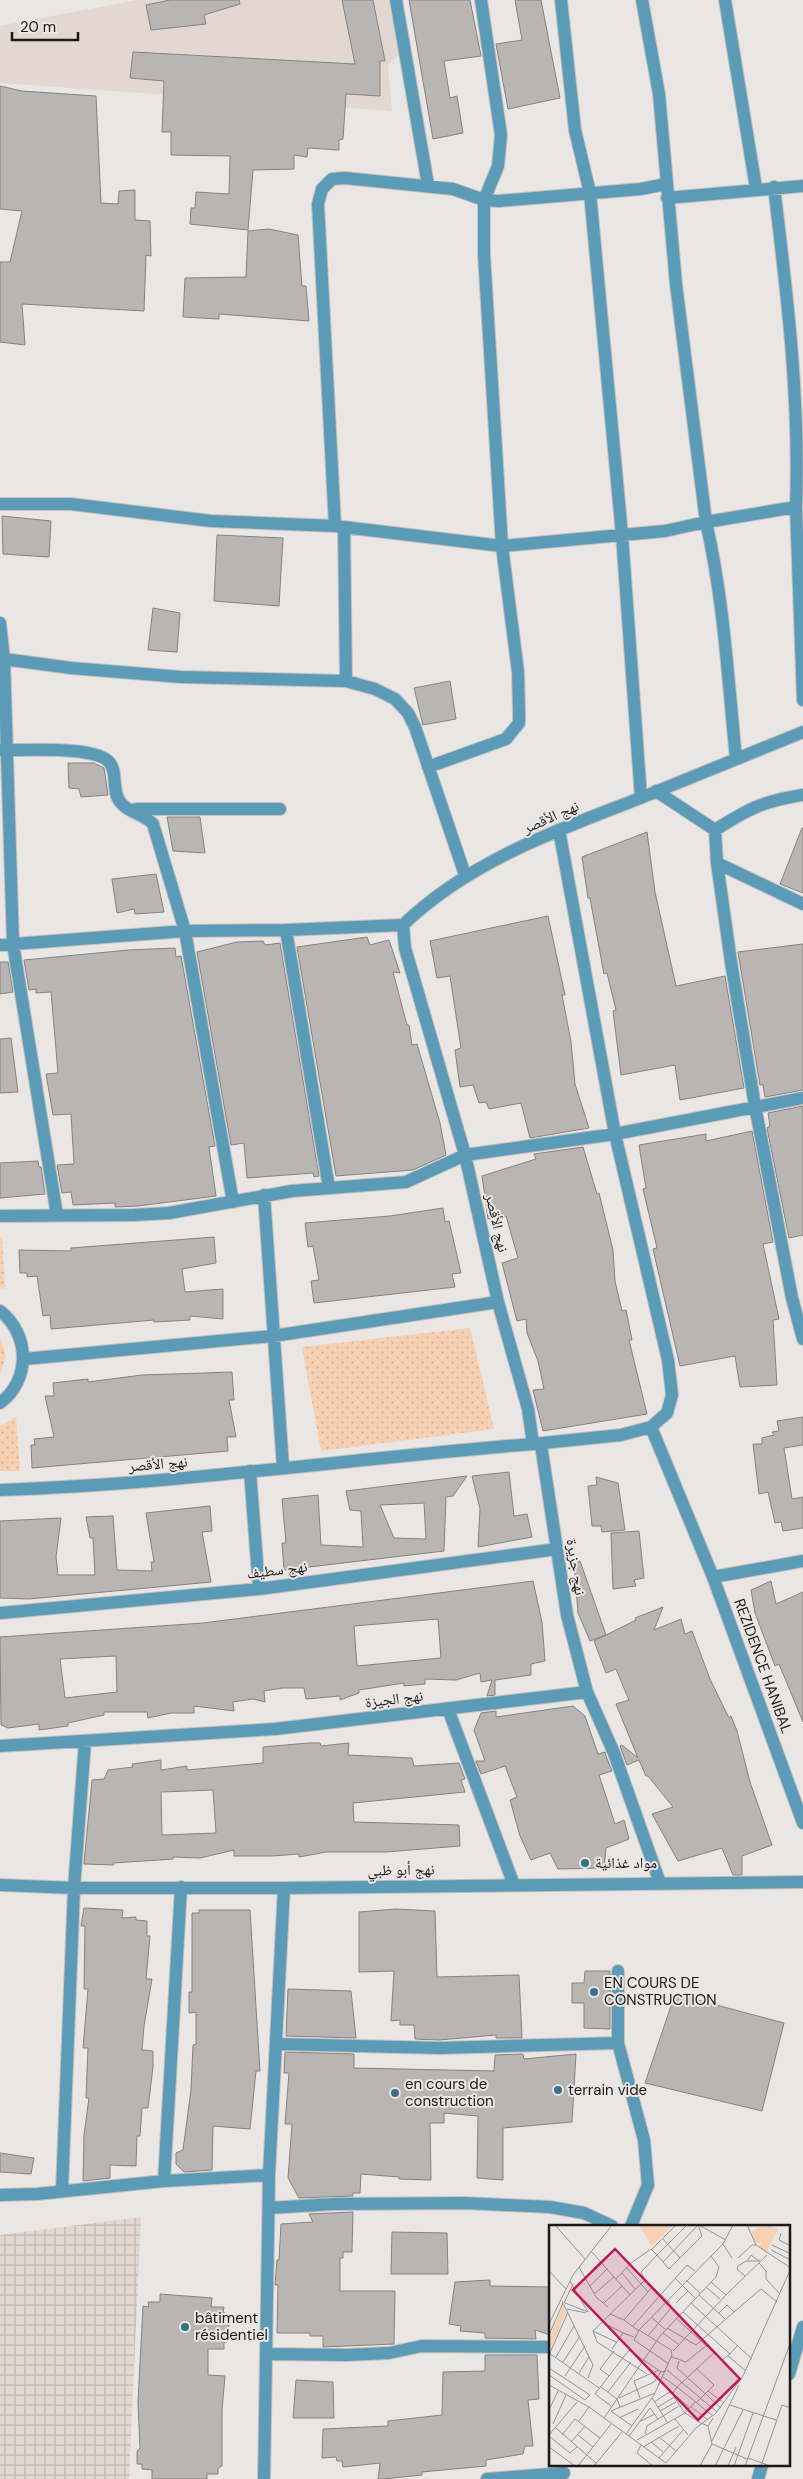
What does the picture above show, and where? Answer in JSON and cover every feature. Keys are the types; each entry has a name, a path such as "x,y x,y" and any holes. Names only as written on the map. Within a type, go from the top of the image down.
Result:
{"street":[{"path":"396,0 428,185"},
{"path":"428,767 506,739 518,723 518,672 502,546 486,314 484,200 498,166 501,135 481,0"},
{"path":"561,0 575,130 590,193 622,535 641,798"},
{"path":"642,0 659,94 666,184 689,398 721,616 736,759"},
{"path":"725,0 756,188"},
{"path":"346,681 339,527 320,266 318,204 322,189 332,180 345,178 453,188 484,200 526,200 641,189 666,184"},
{"path":"668,198 756,188 803,186"},
{"path":"774,187 785,275 800,451 796,508 800,536 803,700"},
{"path":"0,504 94,506 211,521 339,527 502,546 528,546 665,531 706,522 796,508"},
{"path":"0,623 4,660 3,750 13,944 57,1215"},
{"path":"4,660 71,668 181,677 346,681 375,689 395,699 408,713 415,727 465,875"},
{"name":"نهج الأقصر","path":"0,1490 166,1481 283,1467 537,1445 498,1302 466,1155 405,948 403,925 442,890 465,875 559,830 803,732"},
{"path":"3,750 79,752 106,758 114,772 117,796 121,804 146,816 157,832 185,931 233,1202"},
{"path":"656,791 714,830"},
{"path":"714,830 750,808 777,799 803,795"},
{"path":"129,809 236,810 280,808"},
{"path":"537,1445 622,1435 651,1427 668,1413 672,1395 668,1360 615,1134 559,830"},
{"path":"714,830 717,863 755,1106 792,1298 803,1339"},
{"path":"717,863 803,904"},
{"path":"0,945 185,931 286,930 403,925"},
{"path":"286,930 329,1188"},
{"path":"0,1216 142,1215 233,1202 264,1194 406,1182 466,1155 615,1134 803,1098"},
{"path":"264,1194 283,1467"},
{"path":"24,1359 274,1336 498,1302"},
{"path":"0,1310 16,1329 22,1343 24,1359 21,1374 15,1388 0,1403"},
{"name":"REZIDENCE HANIBAL","path":"651,1427 713,1577 803,1823"},
{"name":"نهج جزيرة","path":"537,1445 569,1623 587,1692"},
{"path":"250,1471 259,1589"},
{"name":"نهج سطيف","path":"0,1613 259,1589 557,1549"},
{"path":"713,1577 803,1561"},
{"path":"587,1692 614,1753 660,1883"},
{"name":"نهج الجيزة","path":"0,1746 275,1729 587,1692"},
{"path":"448,1708 514,1885"},
{"path":"62,2190 74,1888 85,1742"},
{"name":"نهج أبو ظبي","path":"0,1885 74,1888 284,1888 803,1882"},
{"path":"164,2181 180,1887"},
{"path":"264,2479 269,2175 284,1888"},
{"path":"618,1971 618,2043 644,2140 648,2185 632,2225"},
{"path":"276,2044 440,2048 618,2043"},
{"path":"0,2195 164,2181 269,2175"},
{"path":"268,2208 334,2204 464,2202 550,2207 584,2214 610,2225"},
{"path":"790,2371 803,2328"},
{"path":"266,2354 347,2356 389,2353 422,2346 549,2347"},
{"path":"758,2479 762,2466"},
{"path":"486,2479 564,2472"}],"shaded area":[{"path":"137,0 389,0 401,52 388,65 392,111 0,83 0,26"},
{"path":"0,1237 2,1237 5,1289 0,1288"},
{"path":"470,1328 494,1429 321,1451 302,1347"},
{"path":"0,1337 6,1356 0,1375"},
{"path":"16,1417 20,1471 0,1471 0,1426"},
{"path":"141,2217 129,2479 0,2479 0,2235"}],"building":[{"path":"170,0 239,0 240,4 204,15 206,24 151,30 146,5"},
{"path":"342,0 373,0 385,61 380,61 380,96 346,94 343,139 339,140 339,150 308,148 307,157 294,155 294,169 253,170 248,230 190,224 191,208 195,208 196,192 229,194 230,156 171,155 171,132 162,132 164,81 130,78 133,52 355,64"},
{"path":"409,0 470,0 481,56 444,61 450,98 457,96 463,133 433,139"},
{"path":"515,0 541,0 560,98 508,109 496,44 522,40"},
{"path":"0,86 22,91 96,96 101,203 118,204 119,191 135,190 135,220 150,221 151,256 146,255 144,311 22,304 25,345 0,342 0,262 10,262 22,211 0,209"},
{"path":"269,229 298,235 302,286 306,286 309,321 219,314 219,319 183,317 185,278 246,277 248,231"},
{"path":"2,516 51,521 49,557 3,554"},
{"path":"217,535 283,538 279,606 214,601"},
{"path":"153,608 180,613 177,652 148,650"},
{"path":"450,681 456,719 423,725 414,688"},
{"path":"68,763 94,763 104,768 108,795 81,797 79,789 69,788"},
{"path":"167,817 200,817 205,853 173,851"},
{"path":"803,828 803,893 780,884"},
{"path":"647,832 655,892 676,986 725,976 744,1088 680,1100 675,1065 621,1075 613,1011 616,1010 607,973 604,974 590,898 588,898 582,857"},
{"path":"156,874 164,912 135,914 134,909 117,913 112,879"},
{"path":"548,916 565,995 562,995 571,1042 575,1084 589,1128 530,1138 521,1103 489,1109 486,1102 479,1103 473,1085 460,1087 455,1050 461,1048 450,976 437,978 430,941"},
{"path":"367,937 370,945 389,940 400,973 393,972 407,1025 409,1025 412,1045 417,1044 440,1123 446,1155 413,1170 336,1176 297,947"},
{"path":"263,941 265,945 280,943 319,1176 314,1177 313,1173 247,1178 244,1143 231,1145 197,952 237,942"},
{"path":"803,944 803,1090 765,1097 763,1085 760,1085 738,952"},
{"path":"175,948 176,957 181,956 215,1146 209,1147 216,1196 138,1206 115,1207 115,1203 73,1205 71,1192 62,1193 57,1165 74,1164 71,1114 53,1115 46,1074 58,1073 51,992 36,993 36,989 29,990 24,960 129,950"},
{"path":"0,962 8,962 13,992 0,994"},
{"path":"11,1038 18,1092 0,1093 0,1039"},
{"path":"803,1106 803,1235 789,1238 767,1128 770,1126 768,1113"},
{"path":"752,1131 773,1242 763,1244 779,1319 773,1320 777,1385 740,1387 735,1356 680,1366 653,1249 657,1248 643,1189 646,1188 639,1145 706,1134 706,1141"},
{"path":"583,1147 597,1194 599,1193 613,1250 615,1281 622,1311 626,1310 632,1340 629,1340 647,1414 543,1431 533,1390 544,1389 538,1361 527,1333 526,1319 517,1321 502,1263 518,1258 506,1216 488,1219 482,1176 536,1159 534,1154"},
{"path":"38,1161 39,1167 41,1167 45,1194 0,1198 0,1163"},
{"path":"443,1208 445,1222 449,1221 461,1273 452,1274 455,1287 314,1303 311,1281 319,1280 313,1246 308,1247 305,1223 390,1216"},
{"path":"214,1237 216,1263 182,1269 185,1292 223,1289 223,1319 190,1316 190,1320 154,1322 154,1320 51,1329 50,1315 43,1316 37,1276 27,1277 27,1273 20,1273 19,1250 71,1251 71,1248"},
{"path":"232,1372 234,1400 229,1400 236,1437 227,1437 228,1451 32,1468 31,1445 35,1445 34,1439 54,1437 45,1396 54,1396 53,1383 88,1379 88,1382 142,1375"},
{"path":"803,1417 803,1445 784,1448 792,1499 803,1497 803,1528 783,1531 781,1522 775,1523 768,1492 759,1494 753,1444 762,1444 762,1438 774,1435 772,1432 779,1431 777,1421"},
{"path":"509,1472 514,1516 527,1514 532,1537 478,1547 480,1509 472,1476"},
{"path":"467,1476 453,1496 446,1497 444,1551 284,1570 282,1543 286,1543 282,1499 318,1495 321,1545 363,1547 361,1511 350,1510 346,1491","holes":["424,1503 426,1539 394,1538 380,1505"]},
{"path":"596,1477 618,1483 625,1530 602,1532 601,1526 592,1526 588,1486 597,1485"},
{"path":"210,1506 212,1531 202,1532 211,1582 29,1599 0,1598 0,1521 61,1518 56,1557 58,1575 95,1575 93,1538 90,1538 86,1517 113,1516 117,1570 152,1571 151,1562 154,1562 146,1513"},
{"path":"639,1531 644,1578 634,1580 636,1586 613,1589 611,1533"},
{"path":"580,1561 606,1635 590,1641 578,1613 574,1562"},
{"path":"533,1581 542,1622 545,1661 531,1664 531,1675 495,1680 495,1695 487,1696 492,1680 481,1682 480,1673 456,1680 425,1679 425,1684 404,1686 404,1683 359,1690 359,1693 340,1700 340,1696 306,1699 304,1688 282,1688 264,1691 265,1702 253,1699 233,1702 234,1711 194,1706 194,1713 171,1713 148,1718 147,1712 104,1712 104,1715 68,1723 68,1726 39,1730 39,1724 8,1728 1,1725 0,1637 203,1623","holes":["438,1619 441,1658 357,1666 354,1626","116,1656 117,1692 65,1698 60,1659"]},
{"path":"771,1581 776,1604 803,1592 803,1722 779,1664 775,1666 755,1613 751,1590"},
{"path":"663,1607 654,1630 681,1619 685,1634 692,1631 710,1679 729,1718 731,1716 737,1731 750,1782 772,1845 742,1856 742,1875 733,1875 722,1848 678,1861 652,1814 673,1807 648,1776 646,1776 639,1760 627,1765 620,1746 622,1745 638,1758 616,1704 629,1700 616,1669 606,1673 594,1641 636,1620 635,1618"},
{"path":"573,1706 585,1716 598,1754 605,1752 612,1771 599,1775 615,1824 624,1820 629,1839 606,1848 604,1868 558,1869 550,1853 531,1860 520,1836 510,1800 517,1797 505,1766 481,1774 476,1761 485,1761 474,1730 481,1713 496,1711 496,1717"},
{"path":"308,1743 320,1743 321,1746 349,1743 348,1755 412,1758 414,1766 459,1763 465,1779 461,1780 465,1792 353,1803 354,1822 459,1825 460,1846 386,1852 326,1852 299,1857 299,1854 234,1856 234,1850 200,1858 173,1857 173,1859 113,1863 114,1865 84,1864 92,1780 104,1779 108,1770 133,1767 132,1764 161,1760 161,1770 187,1766 187,1770 263,1763 263,1747","holes":["213,1790 216,1833 162,1835 161,1792"]},
{"path":"84,1908 123,1910 122,1918 136,1917 136,1920 147,1921 147,1936 150,1936 146,1979 152,1979 142,2050 153,2051 153,2067 148,2108 142,2108 140,2136 137,2136 136,2166 110,2165 110,2178 83,2181 84,2135 89,2098 86,2098 88,2048 83,2048 88,1989 84,1989 85,1926 81,1926"},
{"path":"396,1909 435,1911 437,1977 519,1975 522,2038 496,2038 496,2035 439,2040 415,2039 414,2025 400,2025 400,2020 391,2021 394,1971 359,1972 359,1912"},
{"path":"199,1910 250,1910 260,2071 256,2071 250,2129 213,2126 212,2170 184,2172 176,2164 176,2153 183,2150 191,2090 193,2045 196,2044 196,2012 189,2013 189,1992 192,1992 192,1913 199,1913"},
{"name":"EN COURS DE CONSTRUCTION","path":"585,1971 610,1971 610,2029 584,2028 584,2003 572,2003 572,1983 584,1983"},
{"path":"288,1989 351,1991 356,2038 286,2036"},
{"path":"675,1994 784,2023 762,2111 645,2083"},
{"path":"285,2052 354,2054 354,2068 494,2071 495,2055 523,2054 524,2059 576,2054 572,2122 503,2128 503,2180 477,2178 478,2116 444,2113 444,2123 430,2123 431,2180 399,2179 399,2177 361,2174 360,2193 353,2193 353,2196 299,2198 288,2178 292,2124 285,2124 289,2073 284,2073"},
{"path":"0,2153 34,2158 31,2174 0,2172"},
{"path":"353,2212 352,2252 343,2252 343,2258 340,2258 340,2291 395,2291 394,2344 323,2347 323,2336 310,2336 310,2333 277,2333 278,2285 275,2285 277,2260 279,2260 281,2224 313,2222 309,2214"},
{"path":"392,2232 447,2233 448,2274 391,2274"},
{"path":"490,2280 490,2286 549,2287 549,2335 535,2330 536,2339 485,2338 485,2333 460,2331 461,2326 449,2324 455,2282"},
{"path":"160,2294 212,2298 211,2307 224,2307 223,2312 230,2316 227,2342 224,2342 224,2349 208,2349 208,2375 225,2376 222,2410 222,2466 218,2468 218,2474 207,2474 207,2479 152,2479 152,2470 142,2469 142,2464 137,2464 137,2451 140,2448 138,2402 143,2306 149,2307 148,2302 160,2302"},
{"path":"485,2355 537,2355 539,2399 528,2400 533,2446 525,2446 523,2454 486,2460 486,2466 422,2472 422,2475 383,2479 378,2479 380,2463 343,2467 342,2461 337,2461 336,2457 322,2458 323,2429 388,2426 388,2421 442,2415 443,2372 485,2371"},
{"path":"296,2380 333,2382 334,2418 293,2418"}],"place":[{"name":"مواد غذائية","path":"585,1863"},
{"name":"EN COURS DE CONSTRUCTION","path":"594,1992"},
{"name":"terrain vide","path":"558,2090"},
{"name":"en cours de construction","path":"395,2093"},
{"name":"bâtiment résidentiel","path":"185,2327"}]}
